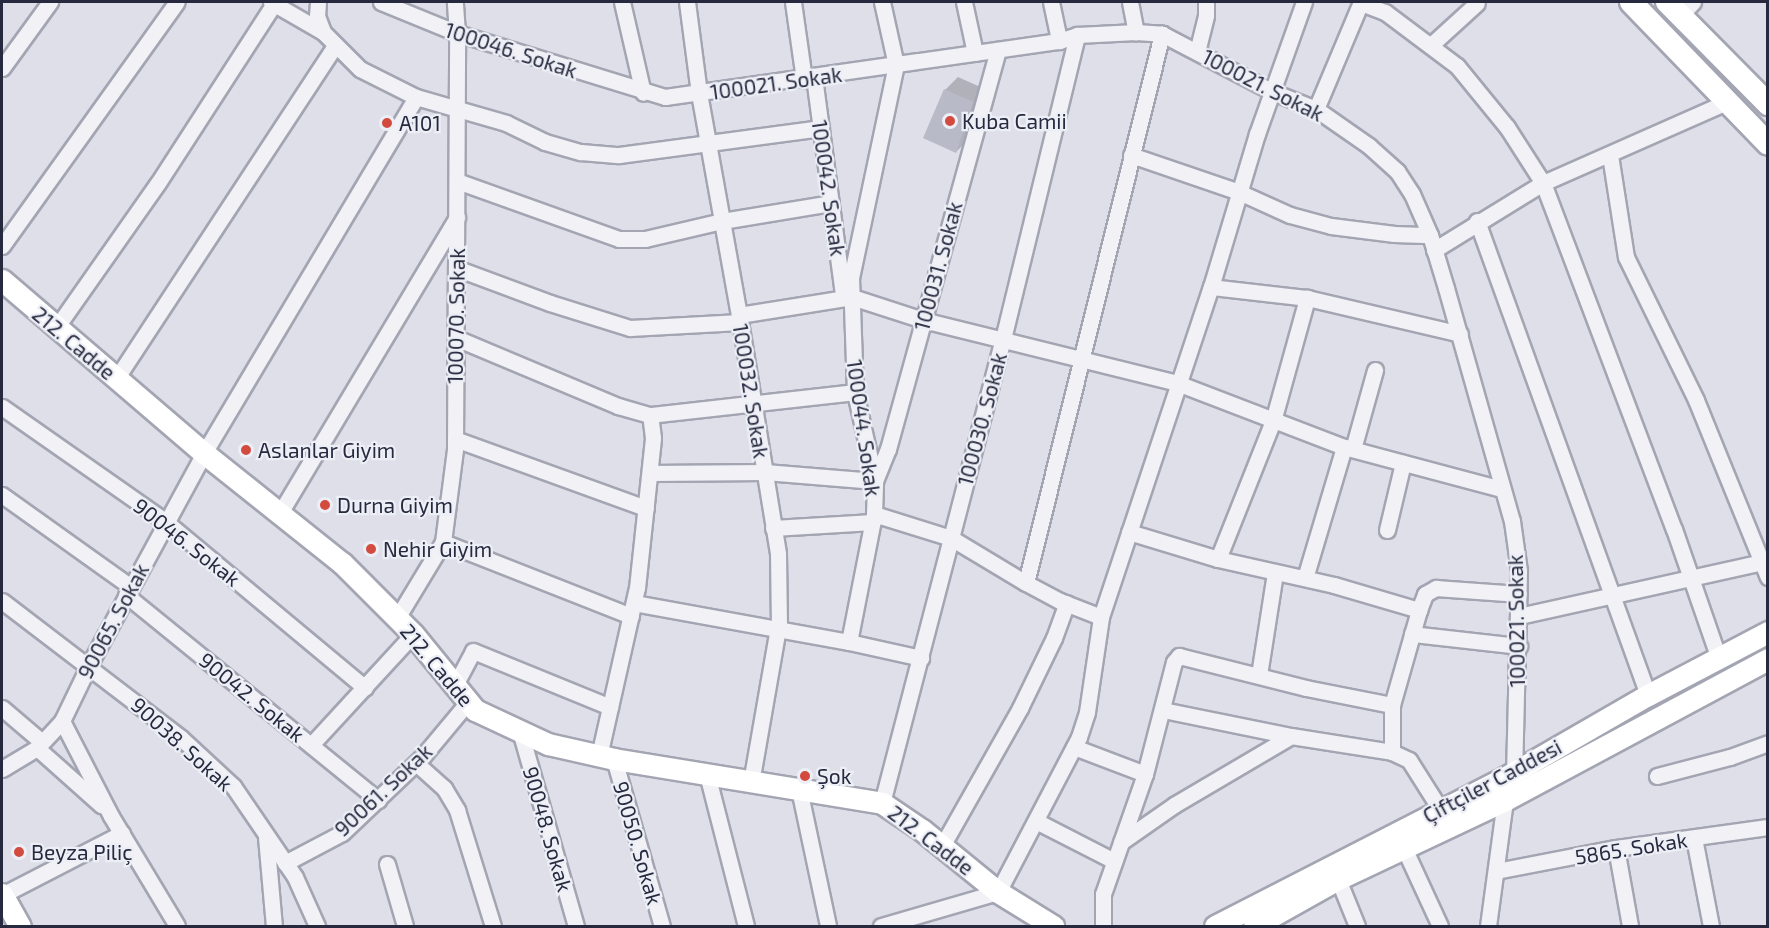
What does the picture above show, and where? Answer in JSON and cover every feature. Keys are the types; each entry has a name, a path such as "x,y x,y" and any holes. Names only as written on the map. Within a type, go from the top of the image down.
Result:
{"main road":[{"path":"1630,2 1767,144"},
{"path":"1680,6 1767,104"}],"street":[{"path":"2,68 50,2"},
{"path":"2,246 177,2"},
{"path":"318,2 317,16 323,32"},
{"name":"100046. Sokak","path":"381,2 457,33 643,93"},
{"name":"100070. Sokak","path":"397,618 442,542 455,439 457,33 455,2"},
{"path":"622,2 643,93"},
{"name":"100032. Sokak","path":"687,2 699,93 740,319 777,554 778,629 752,782"},
{"name":"100042. Sokak","path":"793,2 821,128 831,203 848,298"},
{"name":"100044. Sokak","path":"849,642 874,518 875,481 855,392 848,298 896,65 882,2"},
{"path":"964,2 975,53"},
{"path":"1051,2 1059,41"},
{"path":"1130,2 1136,32"},
{"path":"1197,52 1206,15 1206,2"},
{"path":"881,927 913,922 998,892 1074,747 1087,712 1101,617 1211,287 1239,192 1304,2"},
{"path":"1316,109 1361,2 1385,12 1456,66 1507,127 1543,183 1692,579 1719,659"},
{"path":"56,328 159,183 273,3 323,32 360,69 416,97 506,123 545,142 582,152 619,155 821,128"},
{"path":"1431,45 1477,3"},
{"name":"100021. Sokak","path":"643,93 665,97 699,93 1059,41 1077,35 1136,32 1162,34 1273,92 1316,109 1369,146 1397,171 1412,194 1432,242 1512,521 1519,594 1514,772"},
{"path":"1026,583 1084,359 1131,155 1162,34"},
{"name":"100030. Sokak","path":"882,802 1003,339 1077,35"},
{"path":"116,379 335,45"},
{"name":"100031. Sokak","path":"875,481 888,449 998,50"},
{"name":"90065. Sokak","path":"2,769 39,745 62,721 88,665 204,453 416,97"},
{"path":"1131,155 1239,192 1290,215 1331,226 1394,234 1432,242 1477,221 1543,183 1727,102"},
{"path":"1610,155 1626,257 1696,400 1764,561 1767,577"},
{"path":"457,180 619,239 645,239 722,221 831,203"},
{"path":"280,513 457,217"},
{"path":"1477,221 1648,695"},
{"path":"456,268 550,303 630,328 740,319 848,298 923,320 1178,383 1273,422 1349,448 1503,489"},
{"name":"212. Cadde","path":"2,280 204,453 342,563 413,634 476,711 548,744 606,758 882,802 942,846 998,892 1053,927"},
{"path":"1211,287 1307,298 1460,334"},
{"path":"1218,559 1244,500 1273,422 1307,298"},
{"path":"456,338 618,406 650,415 855,392"},
{"path":"1305,578 1375,370"},
{"name":"90046. Sokak","path":"2,407 166,522 365,688"},
{"path":"606,758 610,707 633,610 650,473 653,438 650,415"},
{"path":"455,439 646,508"},
{"path":"1387,530 1403,463"},
{"path":"650,473 765,472 875,481"},
{"name":"90042. Sokak","path":"2,495 129,591 378,800"},
{"path":"773,528 874,518 951,538 1026,583 1101,617"},
{"path":"1129,532 1218,559 1305,578 1419,610"},
{"path":"442,542 633,610 778,629 921,658"},
{"path":"1519,616 1612,597 1764,561"},
{"path":"1259,675 1275,573"},
{"path":"1392,752 1392,705 1425,594 1436,588 1519,594"},
{"name":"90038. Sokak","path":"2,601 181,738 232,786 295,877 317,927"},
{"path":"942,846 1020,708 1054,638 1067,603"},
{"name":"Çiftçiler Caddesi","path":"1215,927 1514,772 1648,695 1767,632"},
{"path":"311,745 413,634"},
{"path":"1412,634 1519,646"},
{"path":"455,685 473,651 610,707"},
{"path":"1103,927 1103,894 1145,774 1174,662 1179,656 1306,688 1392,705"},
{"name":"Çiftçiler Caddesi","path":"1254,927 1276,921 1338,879 1505,800 1767,659"},
{"name":"90061. Sokak","path":"285,863 342,833 416,763 468,702"},
{"path":"2,708 111,816"},
{"path":"1163,710 1291,736 1392,752 1409,760 1440,809"},
{"path":"62,721 111,816 177,927"},
{"name":"90048. Sokak","path":"520,731 576,927"},
{"path":"1121,842 1173,805 1291,736"},
{"path":"1657,776 1730,757 1767,743"},
{"path":"1074,747 1145,774"},
{"name":"90050. Sokak","path":"606,758 662,927"},
{"path":"416,763 444,788 457,810 493,927"},
{"path":"707,774 746,927"},
{"path":"799,789 828,927"},
{"path":"1488,927 1505,800"},
{"path":"1035,821 1114,861"},
{"name":"5865. Sokak","path":"1496,871 1616,848 1767,827"},
{"path":"20,927 2,895 122,833"},
{"path":"266,837 274,927"},
{"path":"1694,838 1712,927"},
{"path":"1404,848 1440,927"},
{"path":"1616,848 1630,927"},
{"path":"387,864 405,927"},
{"path":"1338,879 1357,927"}],"building":[{"name":"Kuba Camii","path":"944,89 973,102 956,153 923,138"}],"place":[{"name":"Kuba Camii","path":"950,121"},
{"name":"A101","path":"387,123"},
{"name":"Aslanlar Giyim","path":"246,450"},
{"name":"Durna Giyim","path":"325,505"},
{"name":"Nehir Giyim","path":"371,549"},
{"name":"Şok","path":"805,776"},
{"name":"Beyza Piliç","path":"19,852"}]}
